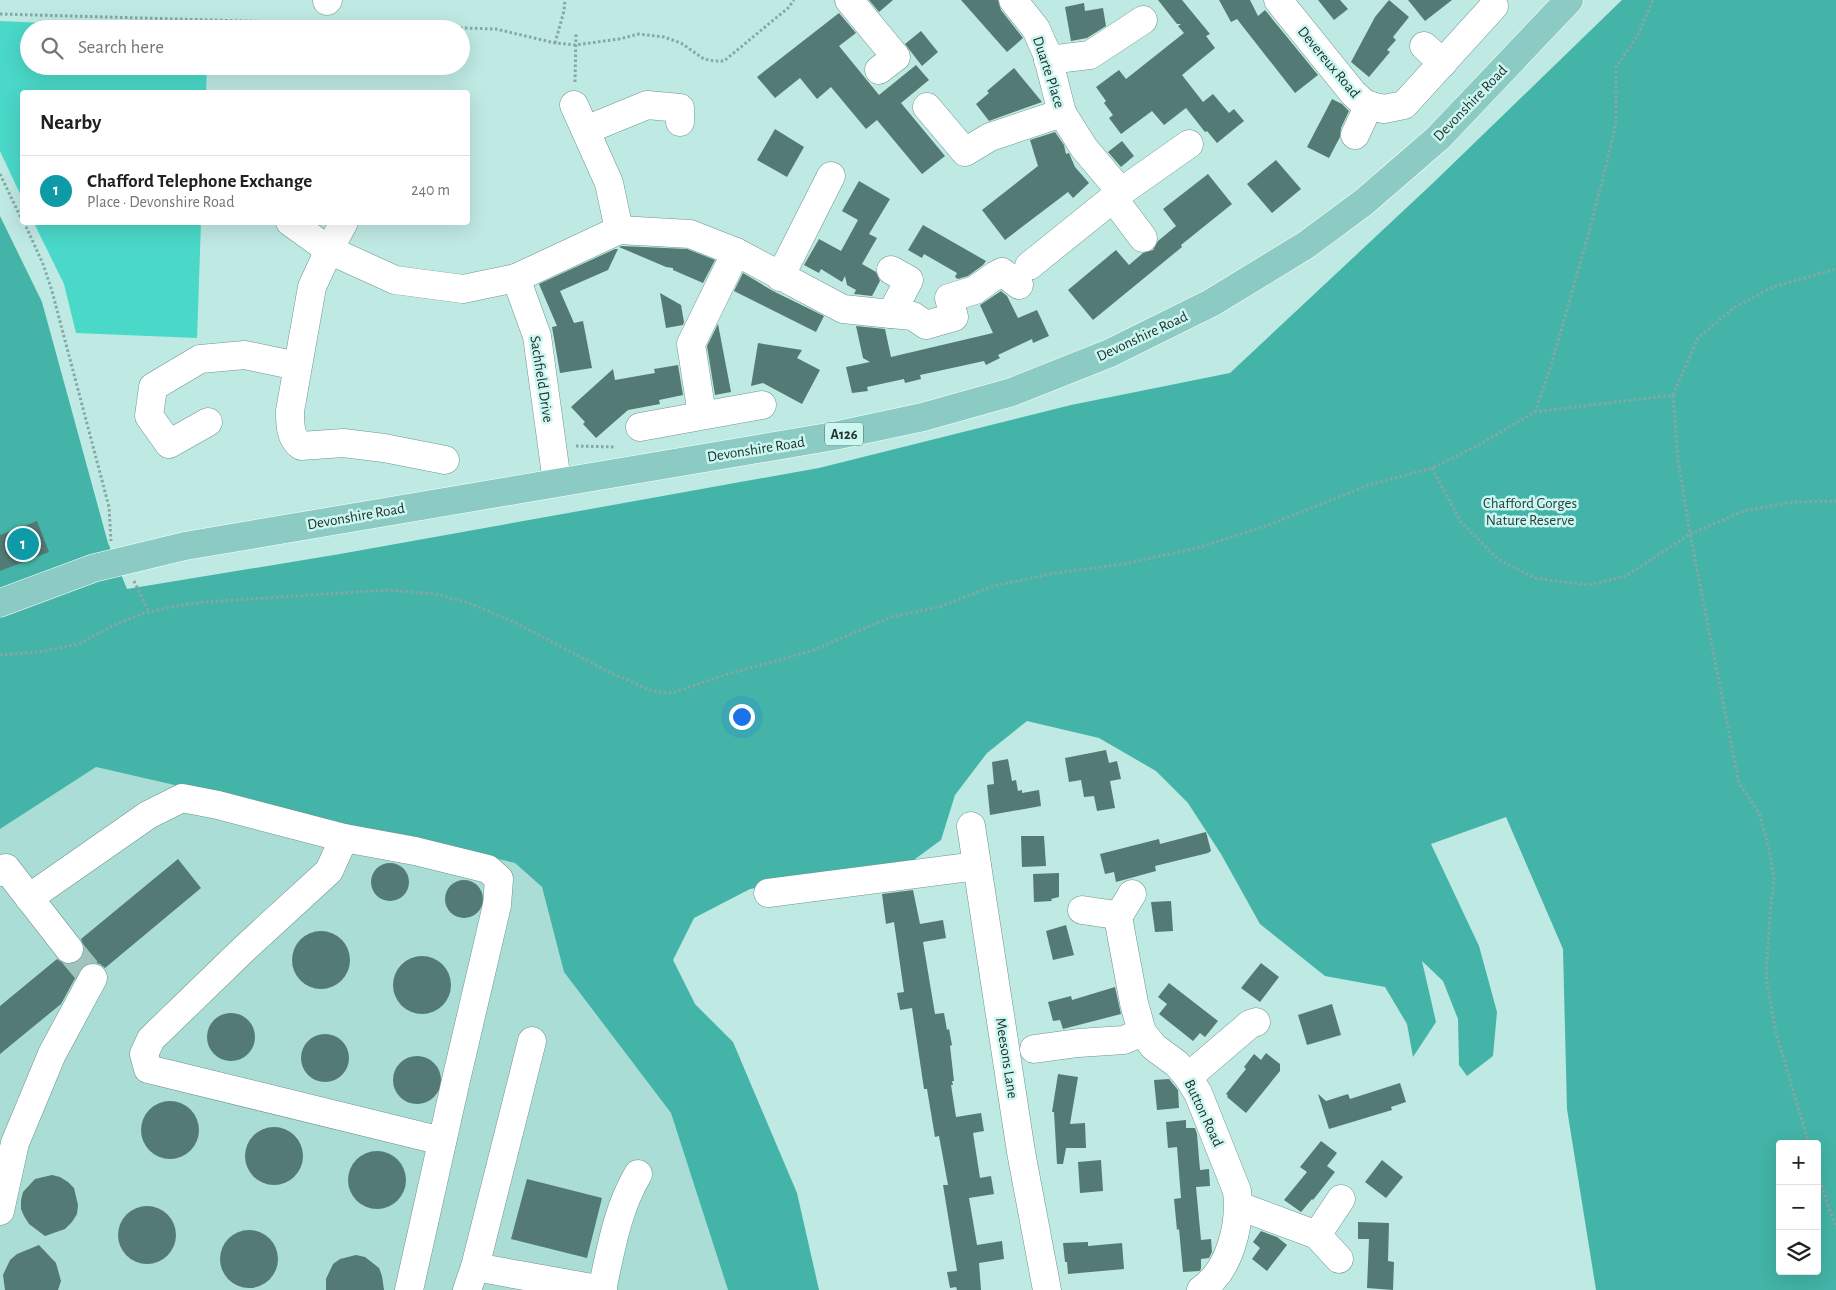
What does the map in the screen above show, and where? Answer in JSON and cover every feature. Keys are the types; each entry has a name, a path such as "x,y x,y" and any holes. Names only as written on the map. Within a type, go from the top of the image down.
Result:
{"main road":[{"name":"Devonshire Road","path":"0,602 94,568 185,546 834,436 923,417 1012,392 1110,352 1211,303 1306,245 1364,202 1438,138 1569,0"}],"street":[{"name":"Duarte Place","path":"1013,0 1036,29 1048,60 1062,112 1144,238"},
{"name":"Devereux Road","path":"1278,0 1353,93 1366,105 1384,109 1404,105 1434,55 1494,6"},
{"path":"856,8 896,57 879,70"},
{"path":"1048,60 1090,55 1143,20"},
{"path":"574,105 597,126 619,230"},
{"path":"597,126 646,105 680,108 680,122"},
{"path":"1355,135 1369,105"},
{"path":"928,107 965,152 990,137 1062,112"},
{"path":"294,225 329,250 395,280 463,289 516,278 619,230 690,234 736,252 843,309 913,316 926,325 954,317 949,298 975,290 996,274 1002,272 1024,276 1117,195 1189,144"},
{"path":"780,277 831,176"},
{"path":"342,225 312,287 290,411 291,429 295,442 301,446 343,443 384,448 444,460"},
{"path":"702,415 691,344 736,252"},
{"path":"891,270 909,280 891,314"},
{"name":"Sachfield Drive","path":"516,278 537,336 557,482"},
{"path":"208,422 169,444 149,416 153,387 200,359 245,355 297,366"},
{"path":"640,427 762,405"},
{"path":"29,898 148,815 182,798 218,804 344,838 415,851 488,869 499,880 497,905 409,1290"},
{"name":"Meesons Lane","path":"971,826 1021,1152 1048,1290"},
{"path":"344,838 329,871 244,948 151,1039 144,1054 148,1069 442,1140"},
{"path":"768,893 978,866"},
{"path":"0,872 6,868 69,949"},
{"path":"1082,910 1109,914 1118,918 1132,894"},
{"name":"Button Road","path":"1118,918 1134,1003 1142,1032 1154,1047 1177,1064 1198,1093 1238,1191 1239,1206 1233,1241 1217,1275 1211,1283 1201,1290"},
{"path":"0,1211 15,1143 52,1054 93,978"},
{"path":"1188,1077 1250,1024 1256,1022"},
{"path":"1034,1049 1078,1043 1113,1042 1124,1040 1142,1032"},
{"path":"532,1041 471,1278 602,1290 620,1212 628,1191 638,1174"},
{"path":"1317,1235 1341,1199"},
{"path":"1239,1206 1317,1235 1338,1259"}],"path":[{"path":"555,43 564,11 565,0"},
{"path":"470,26 496,29 555,43 575,45 619,39 639,34 664,37 681,43 704,59 714,62 724,61 788,8 794,0"},
{"path":"1535,412 1553,360 1588,236 1616,123 1616,67 1637,37 1653,0"},
{"path":"0,14 326,12 406,20"},
{"path":"574,105 576,34"},
{"path":"0,174 20,215"},
{"path":"25,225 43,264 52,291 109,506 112,547"},
{"path":"1808,1140 1776,1034 1766,976 1774,877 1769,848 1759,813 1739,783 1690,534 1678,458 1673,395 1698,338 1735,307 1773,287 1835,268"},
{"path":"0,655 39,652 79,644 110,627 149,612 204,602 388,590 435,594 469,602 514,622 609,672 652,691 672,693 728,674 811,650 891,617 939,607 993,586 1056,573 1124,564 1197,548 1266,526 1368,485 1432,468 1477,446 1535,412 1673,395"},
{"path":"570,445 617,447"},
{"path":"1432,468 1461,522 1498,559 1534,578 1589,585 1626,576 1690,534 1744,511 1793,502 1836,501"},
{"path":"135,585 149,612"},
{"path":"1821,1184 1836,1225"}],"shaded area":[{"path":"96,767 515,863 542,887 564,972 671,1113 728,1290 0,1290 0,829"}],"green space":[{"name":"Chafford Gorges Nature Reserve","path":"1622,0 1836,0 1836,1290 1596,1290 1567,1109 1563,949 1506,817 1431,844 1479,946 1497,1012 1493,1056 1467,1076 1459,1065 1458,1019 1443,981 1422,961 1436,1022 1413,1057 1407,1024 1385,987 1325,976 1260,924 1221,854 1188,803 1156,771 1099,738 1027,721 987,753 955,795 941,840 911,862 750,889 694,918 673,960 695,1004 733,1042 797,1193 819,1290 728,1290 671,1113 564,972 542,887 515,863 96,767 0,829 0,216 42,302 108,543 127,589 340,554 819,468 1071,405 1230,373 1433,183"},
{"path":"0,21 20,22 20,75 207,75 206,90 20,90 20,194 0,151"},
{"path":"35,225 201,225 197,338 76,333 64,284"}],"building":[{"path":"869,0 893,0 879,12"},
{"path":"961,0 998,0 1001,10 1023,38 1007,52"},
{"path":"1158,0 1182,0 1210,34 1206,36 1215,48 1182,75 1203,102 1213,94 1229,113 1234,109 1244,121 1217,143 1207,131 1205,132 1186,108 1164,125 1152,111 1121,134 1109,118 1113,115 1096,87 1119,70 1126,79 1184,33 1178,26 1181,24 1177,24"},
{"path":"1219,0 1250,0 1258,16 1265,10 1318,75 1295,93 1237,19 1231,22"},
{"path":"1318,0 1340,0 1348,9 1334,20"},
{"path":"1389,0 1409,17 1393,37 1396,40 1387,50 1390,52 1369,77 1351,62 1375,17"},
{"path":"1408,0 1452,0 1425,21"},
{"path":"1084,3 1085,11 1103,8 1106,26 1087,38 1071,41 1065,7"},
{"path":"839,13 856,33 839,46 879,95 916,65 929,80 901,103 945,156 922,174 877,120 866,129 831,87 817,99 800,78 775,98 757,77"},
{"path":"921,31 938,52 922,66 905,44"},
{"path":"1014,68 1042,102 989,121 976,104 989,93 987,91"},
{"path":"1332,99 1342,104 1349,111 1341,128 1340,137 1329,158 1307,147"},
{"path":"775,129 804,147 787,177 757,160"},
{"path":"1055,132 1064,145 1066,154 1069,153 1075,167 1089,183 1073,198 1068,192 1005,240 982,210 1038,166 1030,140"},
{"path":"1122,141 1134,156 1121,167 1108,152"},
{"path":"1276,160 1301,189 1272,213 1247,184"},
{"path":"1208,174 1232,204 1093,320 1068,290 1116,250 1129,265 1143,253 1153,250 1158,241 1176,226 1163,209"},
{"path":"859,181 890,199 869,234 877,238 862,264 876,272 880,281 872,296 854,294 856,290 847,285 845,276 842,282 821,269 819,273 804,265 819,239 841,251 858,220 842,211"},
{"path":"923,225 986,261 968,276 958,279 955,277 957,273 924,254 922,258 908,250"},
{"path":"619,247 687,249 715,260 703,283 673,270 673,268 666,267"},
{"path":"618,249 608,270 560,291 574,323 583,321 592,368 560,373 552,327 557,326 539,284"},
{"path":"743,273 773,291 824,316 816,332 734,291"},
{"path":"1001,291 1007,296 1018,318 1037,310 1049,336 1033,343 1032,339 998,355 1000,358 986,365 984,361 920,375 921,379 905,383 904,379 867,387 868,391 852,393 846,367 870,362 863,358 856,326 885,329 891,357 993,333 980,305"},
{"path":"660,293 681,305 683,325 666,328"},
{"path":"718,324 731,392 715,395 707,346"},
{"path":"758,343 802,350 797,358 820,370 802,404 763,383 751,386"},
{"path":"678,365 683,395 659,400 660,404 628,410 596,438 571,407 613,369 615,380 655,373 654,369"},
{"path":"37,521 49,552 0,571 0,535"},
{"path":"1106,750 1109,763 1117,761 1121,779 1110,781 1115,808 1097,811 1094,796 1084,797 1081,780 1069,782 1065,758"},
{"path":"1008,759 1012,781 1016,780 1018,791 1022,790 1022,793 1039,790 1041,806 990,815 987,785 994,784 992,762"},
{"path":"1206,832 1211,851 1208,853 1155,866 1156,871 1116,882 1114,872 1105,874 1100,854 1159,839 1160,844"},
{"path":"1021,836 1044,836 1046,866 1022,867"},
{"path":"178,859 201,888 105,968 93,962 84,965 61,1004 0,1054 0,1006 57,959 63,963 71,964 79,961 83,955 84,947 81,939"},
{"path":"390,863 404,868 409,882 404,896 390,901 376,896 371,882 376,868"},
{"path":"1059,873 1059,897 1051,899 1052,901 1034,902 1033,874"},
{"path":"464,880 478,885 483,899 478,913 464,918 450,913 445,899 450,885"},
{"path":"913,890 920,924 943,920 946,938 923,942 935,1014 944,1013 947,1030 949,1029 954,1081 952,1081 953,1085 951,1085 956,1117 981,1113 984,1131 973,1133 980,1178 991,1176 994,1194 969,1198 977,1245 1002,1241 1004,1259 979,1263 981,1290 957,1290 956,1287 950,1288 947,1272 957,1271 943,1185 948,1185 939,1136 935,1137 927,1089 924,1089 912,1008 900,1010 897,993 904,992 894,922 886,924 882,894"},
{"path":"1171,901 1173,931 1155,932 1151,902"},
{"path":"1066,925 1074,955 1053,960 1046,931"},
{"path":"321,931 332,933 345,944 350,960 348,971 337,984 321,989 310,987 297,976 292,960 294,949 305,936"},
{"path":"422,956 433,958 446,969 451,985 449,996 438,1009 422,1014 411,1012 398,1001 393,985 395,974 406,961"},
{"path":"1261,963 1279,977 1260,1002 1241,988"},
{"path":"1169,983 1218,1021 1205,1037 1200,1033 1193,1041 1159,1014 1167,1004 1158,997"},
{"path":"1115,987 1121,1014 1063,1029 1060,1020 1053,1021 1048,1002 1071,996 1072,1000"},
{"path":"1332,1004 1341,1035 1307,1045 1298,1015"},
{"path":"231,1013 240,1015 248,1020 253,1028 255,1037 253,1046 248,1054 240,1059 231,1061 222,1059 214,1054 209,1046 207,1037 209,1028 214,1020 222,1015"},
{"path":"325,1034 334,1036 342,1041 347,1049 349,1058 347,1067 342,1075 334,1080 325,1082 316,1080 308,1075 303,1067 301,1058 303,1049 308,1041 316,1036"},
{"path":"1266,1053 1280,1064 1280,1071 1246,1113 1226,1094 1246,1069 1244,1067 1254,1054 1261,1060"},
{"path":"417,1056 426,1058 434,1063 439,1071 441,1080 439,1089 434,1097 426,1102 417,1104 408,1102 400,1097 395,1089 393,1080 395,1071 400,1063 408,1058"},
{"path":"1058,1074 1078,1077 1070,1124 1085,1123 1086,1148 1066,1148 1063,1164 1057,1164 1054,1112 1052,1112"},
{"path":"1169,1079 1178,1090 1179,1108 1157,1110 1154,1080"},
{"path":"1400,1083 1406,1102 1391,1107 1392,1110 1329,1129 1318,1094 1326,1101 1348,1094 1350,1099"},
{"path":"170,1101 181,1103 194,1114 199,1130 197,1141 186,1154 170,1159 159,1157 146,1146 141,1130 143,1119 154,1106"},
{"path":"1186,1120 1186,1128 1195,1128 1197,1134 1200,1170 1209,1169 1210,1186 1196,1187 1201,1240 1211,1239 1212,1252 1209,1258 1201,1259 1200,1271 1183,1272 1174,1199 1181,1198 1177,1147 1168,1148 1166,1122"},
{"path":"274,1127 285,1129 298,1140 303,1156 301,1167 290,1180 274,1185 263,1183 250,1172 245,1156 247,1145 258,1132"},
{"path":"1321,1141 1337,1153 1327,1166 1335,1172 1301,1212 1284,1200 1307,1172 1300,1167"},
{"path":"377,1151 388,1153 401,1164 406,1180 404,1191 393,1204 377,1209 366,1207 353,1196 348,1180 350,1169 361,1156"},
{"path":"1101,1160 1103,1191 1080,1193 1078,1162"},
{"path":"1382,1160 1403,1177 1386,1198 1365,1182"},
{"path":"52,1175 60,1177 74,1188 78,1205 77,1214 65,1229 45,1236 29,1224 21,1209 21,1200 23,1192 35,1179"},
{"path":"527,1179 602,1198 587,1258 511,1239"},
{"path":"147,1206 163,1211 171,1219 176,1235 171,1251 163,1259 147,1264 131,1259 123,1251 118,1235 123,1219 131,1211"},
{"path":"1358,1222 1389,1223 1388,1261 1394,1262 1393,1290 1367,1288 1369,1239 1358,1239"},
{"path":"249,1230 260,1232 273,1243 278,1259 276,1270 265,1283 249,1288 238,1286 225,1275 220,1259 222,1248 233,1235"},
{"path":"1261,1231 1277,1237 1287,1245 1267,1271 1252,1259 1260,1248 1253,1242"},
{"path":"1088,1242 1088,1246 1122,1243 1124,1269 1068,1274 1063,1243"},
{"path":"39,1245 56,1263 61,1281 58,1290 5,1290 3,1275 10,1260 17,1254"},
{"path":"356,1255 365,1257 379,1268 384,1290 326,1290 326,1279 333,1264 340,1259"}],"tunnel":[{"path":"69,949 93,978"}],"place":[{"name":"Chafford Telephone Exchange","path":"23,544"}]}
